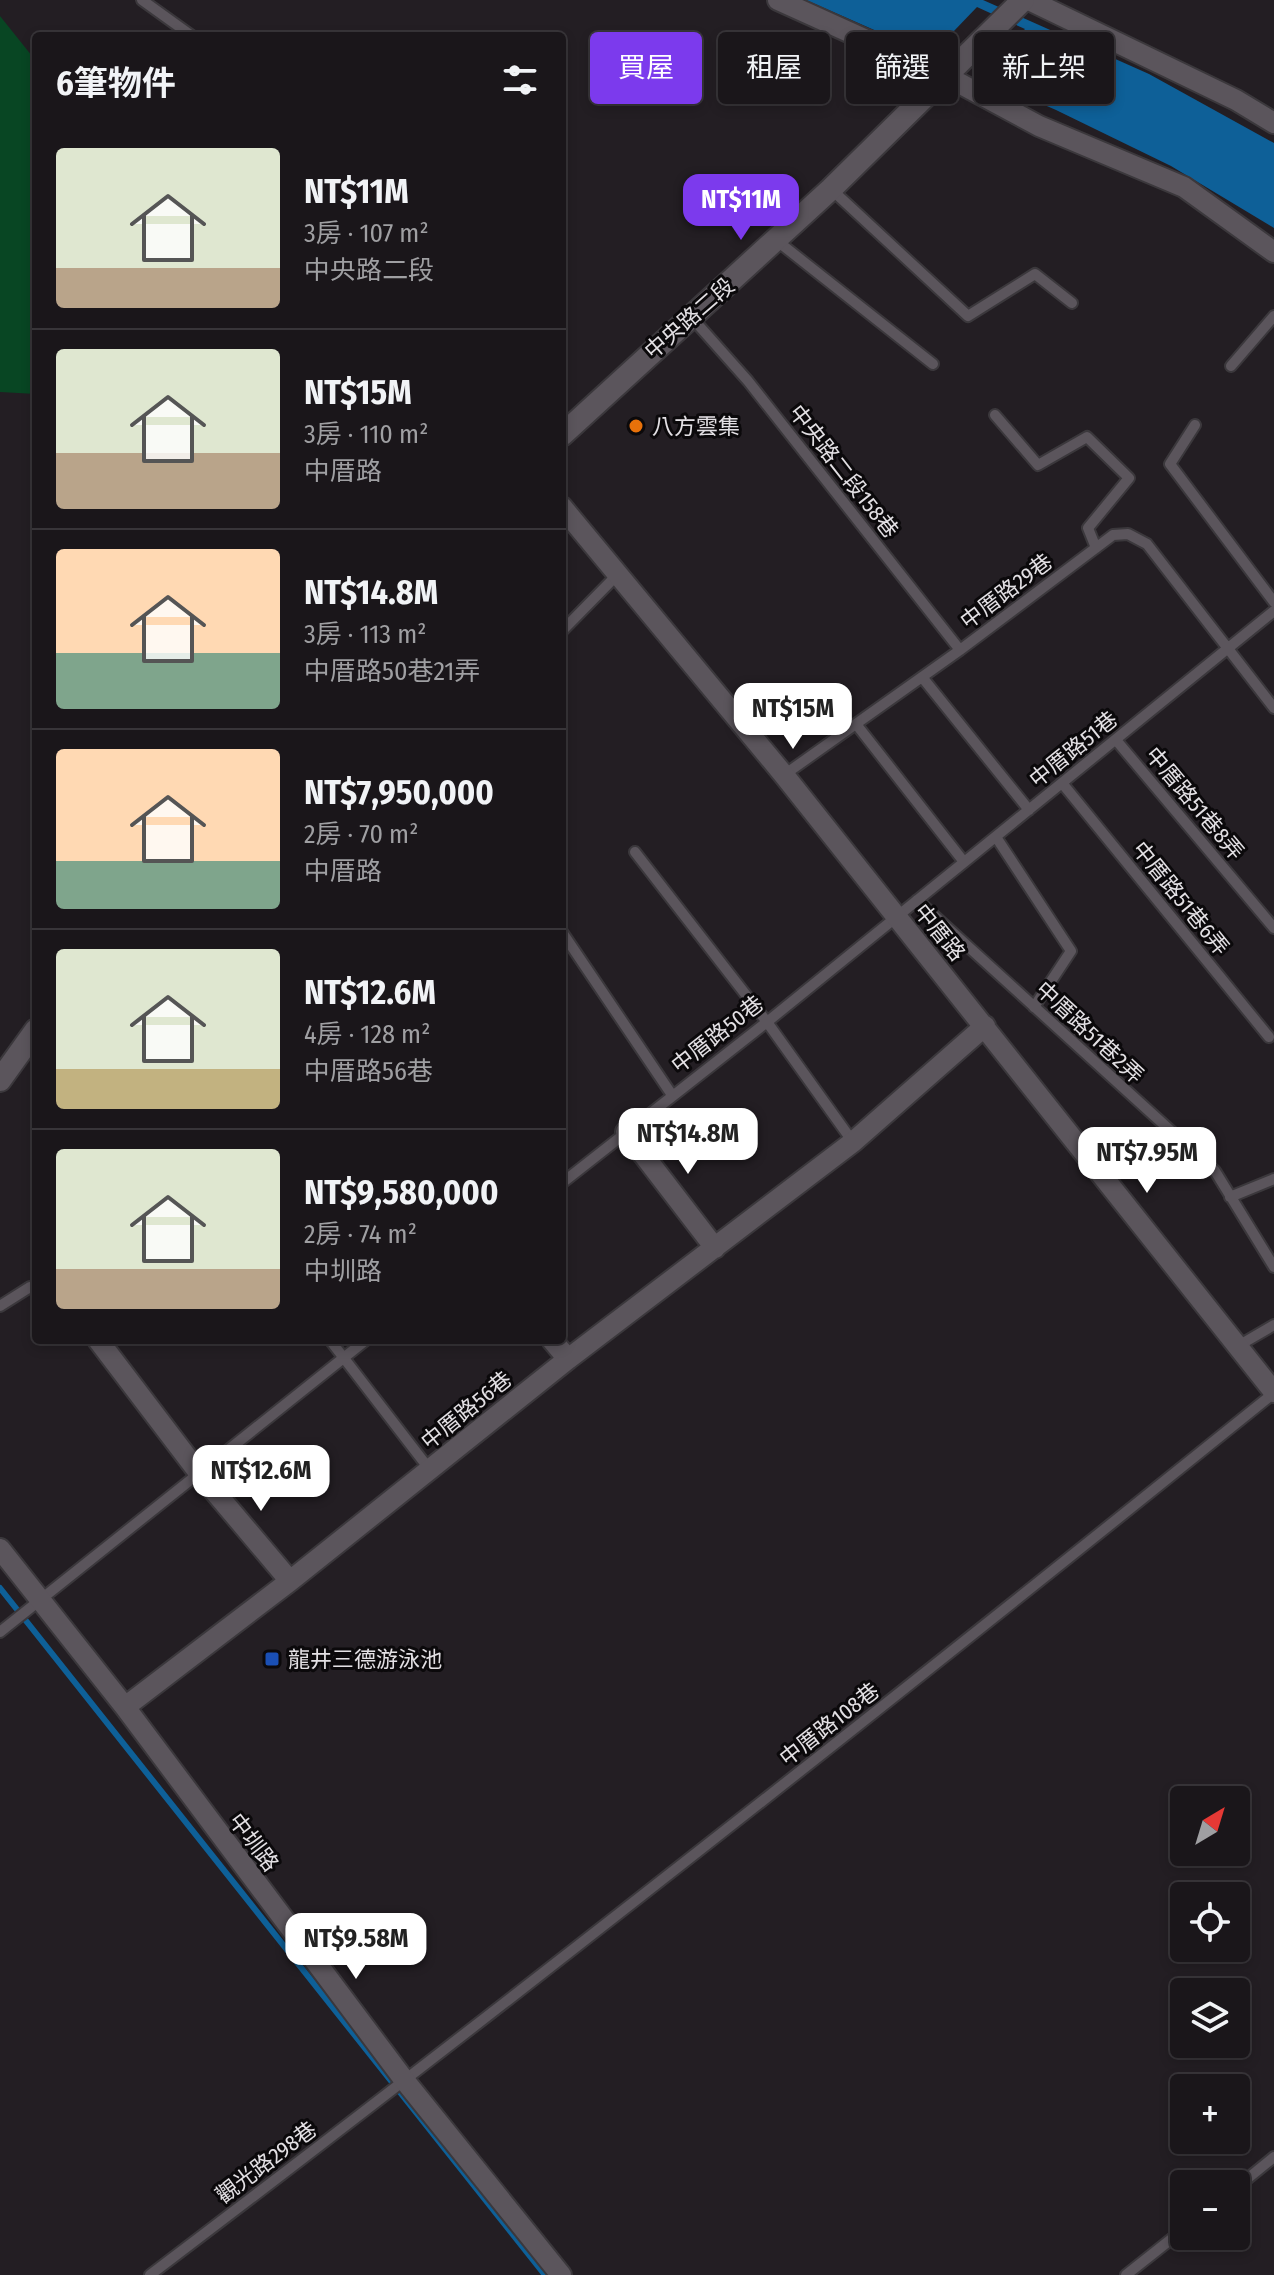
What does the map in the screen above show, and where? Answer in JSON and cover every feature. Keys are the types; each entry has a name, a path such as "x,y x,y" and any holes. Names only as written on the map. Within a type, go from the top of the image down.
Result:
{"street":[{"path":"778,0 849,32"},
{"name":"中央路二段","path":"958,64 1023,0"},
{"path":"1029,0 1236,100 1274,123"},
{"path":"958,82 1039,126 1184,187 1274,252"},
{"name":"中央路二段","path":"566,428 650,352 693,319 918,104"},
{"name":"中厝路","path":"566,512 784,775 1274,1392"},
{"name":"中厝路56巷","path":"125,1707 290,1581 568,1359 853,1142 985,1026"},
{"path":"0,1080 32,1036"},
{"path":"626,1132 715,1248"},
{"path":"101,1344 199,1473 290,1581"},
{"path":"555,1344 568,1359"},
{"name":"中圳路","path":"0,1549 125,1707 405,2081 561,2275"}],"lane":[{"path":"142,0 186,32"},
{"path":"831,189 968,316 1035,274 1072,303"},
{"path":"776,240 933,364"},
{"path":"1231,366 1274,316"},
{"name":"中央路二段158巷","path":"693,319 748,381 960,650"},
{"path":"995,415 1038,465 1087,437 1129,478 1088,528 1096,548"},
{"path":"1195,425 1170,464 1274,602"},
{"name":"中厝路29巷","path":"784,775 960,650 1113,535 1128,534 1147,544 1228,649"},
{"path":"566,627 618,574"},
{"name":"中厝路51巷","path":"897,917 1274,611"},
{"path":"1228,649 1274,708"},
{"path":"922,677 1029,810"},
{"path":"856,724 964,862"},
{"name":"中厝路51巷8弄","path":"1116,740 1274,928"},
{"name":"中厝路51巷6弄","path":"1062,783 1269,1037"},
{"path":"996,837 1071,951 1034,1007"},
{"path":"635,852 767,1022 853,1142"},
{"name":"中厝路51巷2弄","path":"917,900 1215,1171 1274,1267"},
{"name":"中厝路50巷","path":"566,1180 897,917"},
{"path":"566,938 672,1095"},
{"path":"1230,1197 1274,1179"},
{"path":"0,1306 32,1288"},
{"path":"1238,1346 1274,1325"},
{"path":"333,1344 430,1470"},
{"path":"0,1632 361,1344"},
{"name":"中厝路108巷","path":"405,2081 965,1642 1274,1392"},
{"name":"觀光路298巷","path":"150,2275 405,2081"},
{"path":"1250,2177 1274,2157"},
{"path":"1126,2275 1170,2240"}],"green space":[{"path":"0,16 32,56 32,394 0,392"}],"water":[{"path":"806,0 983,0 1055,32 974,32 974,74 958,67 958,32 879,32"},
{"path":"1114,58 1149,74 1274,143 1274,228 1171,166 1042,104 1114,104"}],"pier":[{"path":"977,7 1025,29 1022,32 974,32 974,79 958,71 958,32 953,32"}],"waterway":[{"path":"0,1588 545,2275"}],"place":[{"name":"八方雲集","path":"636,426"},
{"name":"龍井三德游泳池","path":"272,1659"}]}
